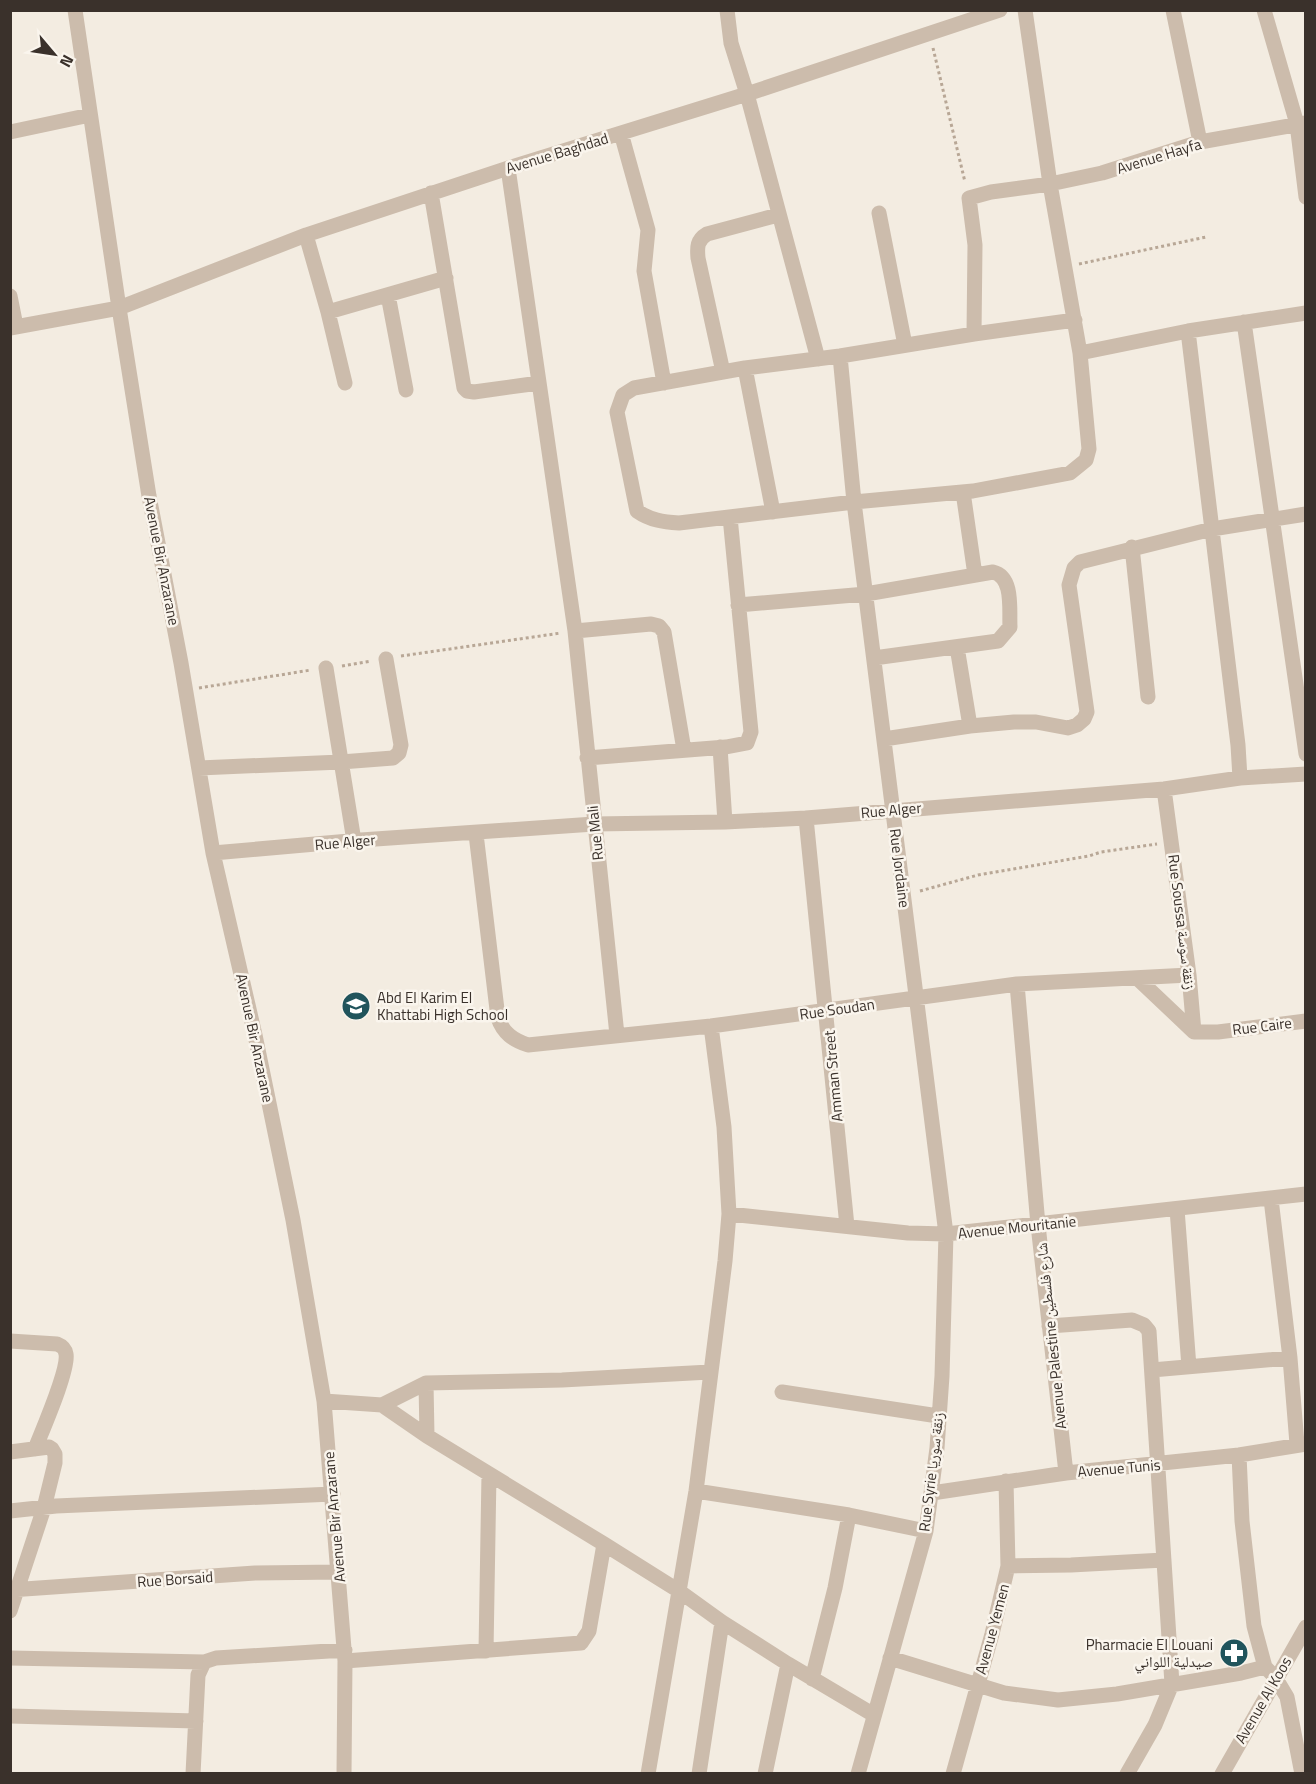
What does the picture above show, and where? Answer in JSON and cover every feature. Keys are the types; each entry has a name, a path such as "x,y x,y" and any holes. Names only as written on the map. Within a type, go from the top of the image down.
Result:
{"street":[{"name":"Avenue Bir Anzarane","path":"75,10 118,308 149,496 181,663 213,853 255,1035 293,1220 324,1401 345,1655 344,1773"},
{"path":"727,10 730,43 747,94 818,359"},
{"name":"Avenue Baghdad","path":"13,327 118,308 306,235 508,168 930,35 1000,10"},
{"path":"1025,10 1050,184 1075,320 1080,353 1089,449 1086,460 1070,473 963,492 671,523 646,517 637,511 617,420 619,402 623,395 634,388 745,368 1075,320"},
{"path":"1173,10 1200,142"},
{"path":"1264,10 1301,124 1305,197"},
{"path":"10,132 90,115"},
{"name":"Avenue Hayfa","path":"969,198 1013,188 1050,184 1102,172 1200,142 1301,124"},
{"path":"621,132 648,230 644,271 664,383"},
{"name":"Rue Mali","path":"508,168 575,631 617,1035"},
{"path":"432,193 464,388 474,392 539,383"},
{"path":"969,198 975,245 974,334"},
{"path":"879,213 905,345"},
{"path":"723,372 697,245 707,234 778,215"},
{"path":"306,235 345,383"},
{"path":"328,312 446,278"},
{"path":"388,295 406,390"},
{"path":"10,296 13,327"},
{"path":"1080,353 1244,322 1305,313"},
{"path":"1244,322 1305,754"},
{"path":"1188,332 1238,745 1240,778"},
{"name":"Rue Jordaine","path":"840,356 854,502 946,1234"},
{"path":"745,368 772,512"},
{"path":"963,492 975,575"},
{"path":"884,739 970,726 1025,722 1068,728 1077,725 1084,719 1087,712 1070,595 1070,576 1080,562 1132,547 1212,529 1305,514"},
{"path":"587,758 741,746 750,738 730,517"},
{"path":"1132,547 1148,697"},
{"path":"738,605 866,594 993,572 1004,578 1008,588 1010,627 998,641 874,658"},
{"path":"575,631 651,624 659,626 664,632 684,750"},
{"path":"957,646 970,726"},
{"path":"199,768 393,758 399,753 401,745 386,659"},
{"path":"326,668 354,841"},
{"path":"720,747 725,822"},
{"name":"Rue Alger","path":"213,853 594,824 806,818 893,809 1164,789 1240,778 1305,774"},
{"name":"Rue Soussa زنقة سوسة","path":"1164,789 1190,975 1194,1032"},
{"name":"Amman Street","path":"806,818 847,1226"},
{"name":"Rue Soudan","path":"476,834 498,1018 501,1027 510,1037 528,1045 711,1026 1017,984 1190,975"},
{"path":"1137,978 1194,1032"},
{"name":"Avenue Palestine شارع فلسطين","path":"1017,984 1038,1225 1066,1473"},
{"name":"Rue Caire","path":"1194,1032 1218,1032 1305,1021"},
{"path":"648,1773 696,1491 729,1214 725,1136 711,1026"},
{"name":"Avenue Mouritanie","path":"729,1214 908,1233 946,1234 1305,1194"},
{"path":"1271,1199 1301,1444"},
{"path":"1177,1209 1189,1367"},
{"name":"Rue Syrie زنقة سوريا","path":"858,1773 926,1531 932,1492 942,1376 946,1234"},
{"path":"1049,1326 1132,1320 1149,1331 1172,1684 1155,1725 1127,1773"},
{"path":"10,1341 57,1344 62,1346 66,1353 62,1374 35,1449"},
{"path":"1152,1370 1290,1358"},
{"path":"324,1401 382,1405 426,1383 562,1380 710,1372"},
{"path":"426,1383 427,1436"},
{"path":"782,1392 939,1416"},
{"path":"382,1405 427,1436 678,1591 788,1664 874,1715"},
{"name":"Avenue Tunis","path":"932,1492 1066,1473 1239,1455 1301,1444"},
{"path":"10,1452 50,1448 56,1457 44,1508 14,1590 10,1611"},
{"path":"1239,1455 1242,1521 1254,1626 1270,1672 1287,1697 1302,1773"},
{"path":"486,1651 489,1474"},
{"name":"Avenue Yemen","path":"954,1773 1008,1566 1006,1482"},
{"path":"696,1491 849,1515 926,1531"},
{"path":"10,1511 333,1494"},
{"path":"812,1679 835,1588 849,1515"},
{"path":"10,1658 204,1662 216,1658 486,1651 581,1643 589,1631 604,1544"},
{"path":"1008,1566 1164,1560"},
{"name":"Rue Borsaid","path":"14,1590 255,1573 339,1572"},
{"path":"699,1773 722,1622"},
{"name":"Avenue Al Koos","path":"1222,1773 1270,1672 1305,1627"},
{"path":"890,1658 977,1686 1028,1698 1058,1700 1117,1694 1241,1673 1270,1672"},
{"path":"193,1773 198,1675 204,1662"},
{"path":"765,1773 788,1664"},
{"path":"10,1716 196,1721"}],"path":[{"path":"930,35 969,198"},
{"path":"1065,267 1206,237"},
{"path":"904,895 978,875 1101,852 1172,842"}],"place":[{"name":"Abd El Karim El Khattabi High School","path":"356,1006"},
{"name":"Pharmacie El Louani صيدلية اللواني","path":"1234,1653"}]}
